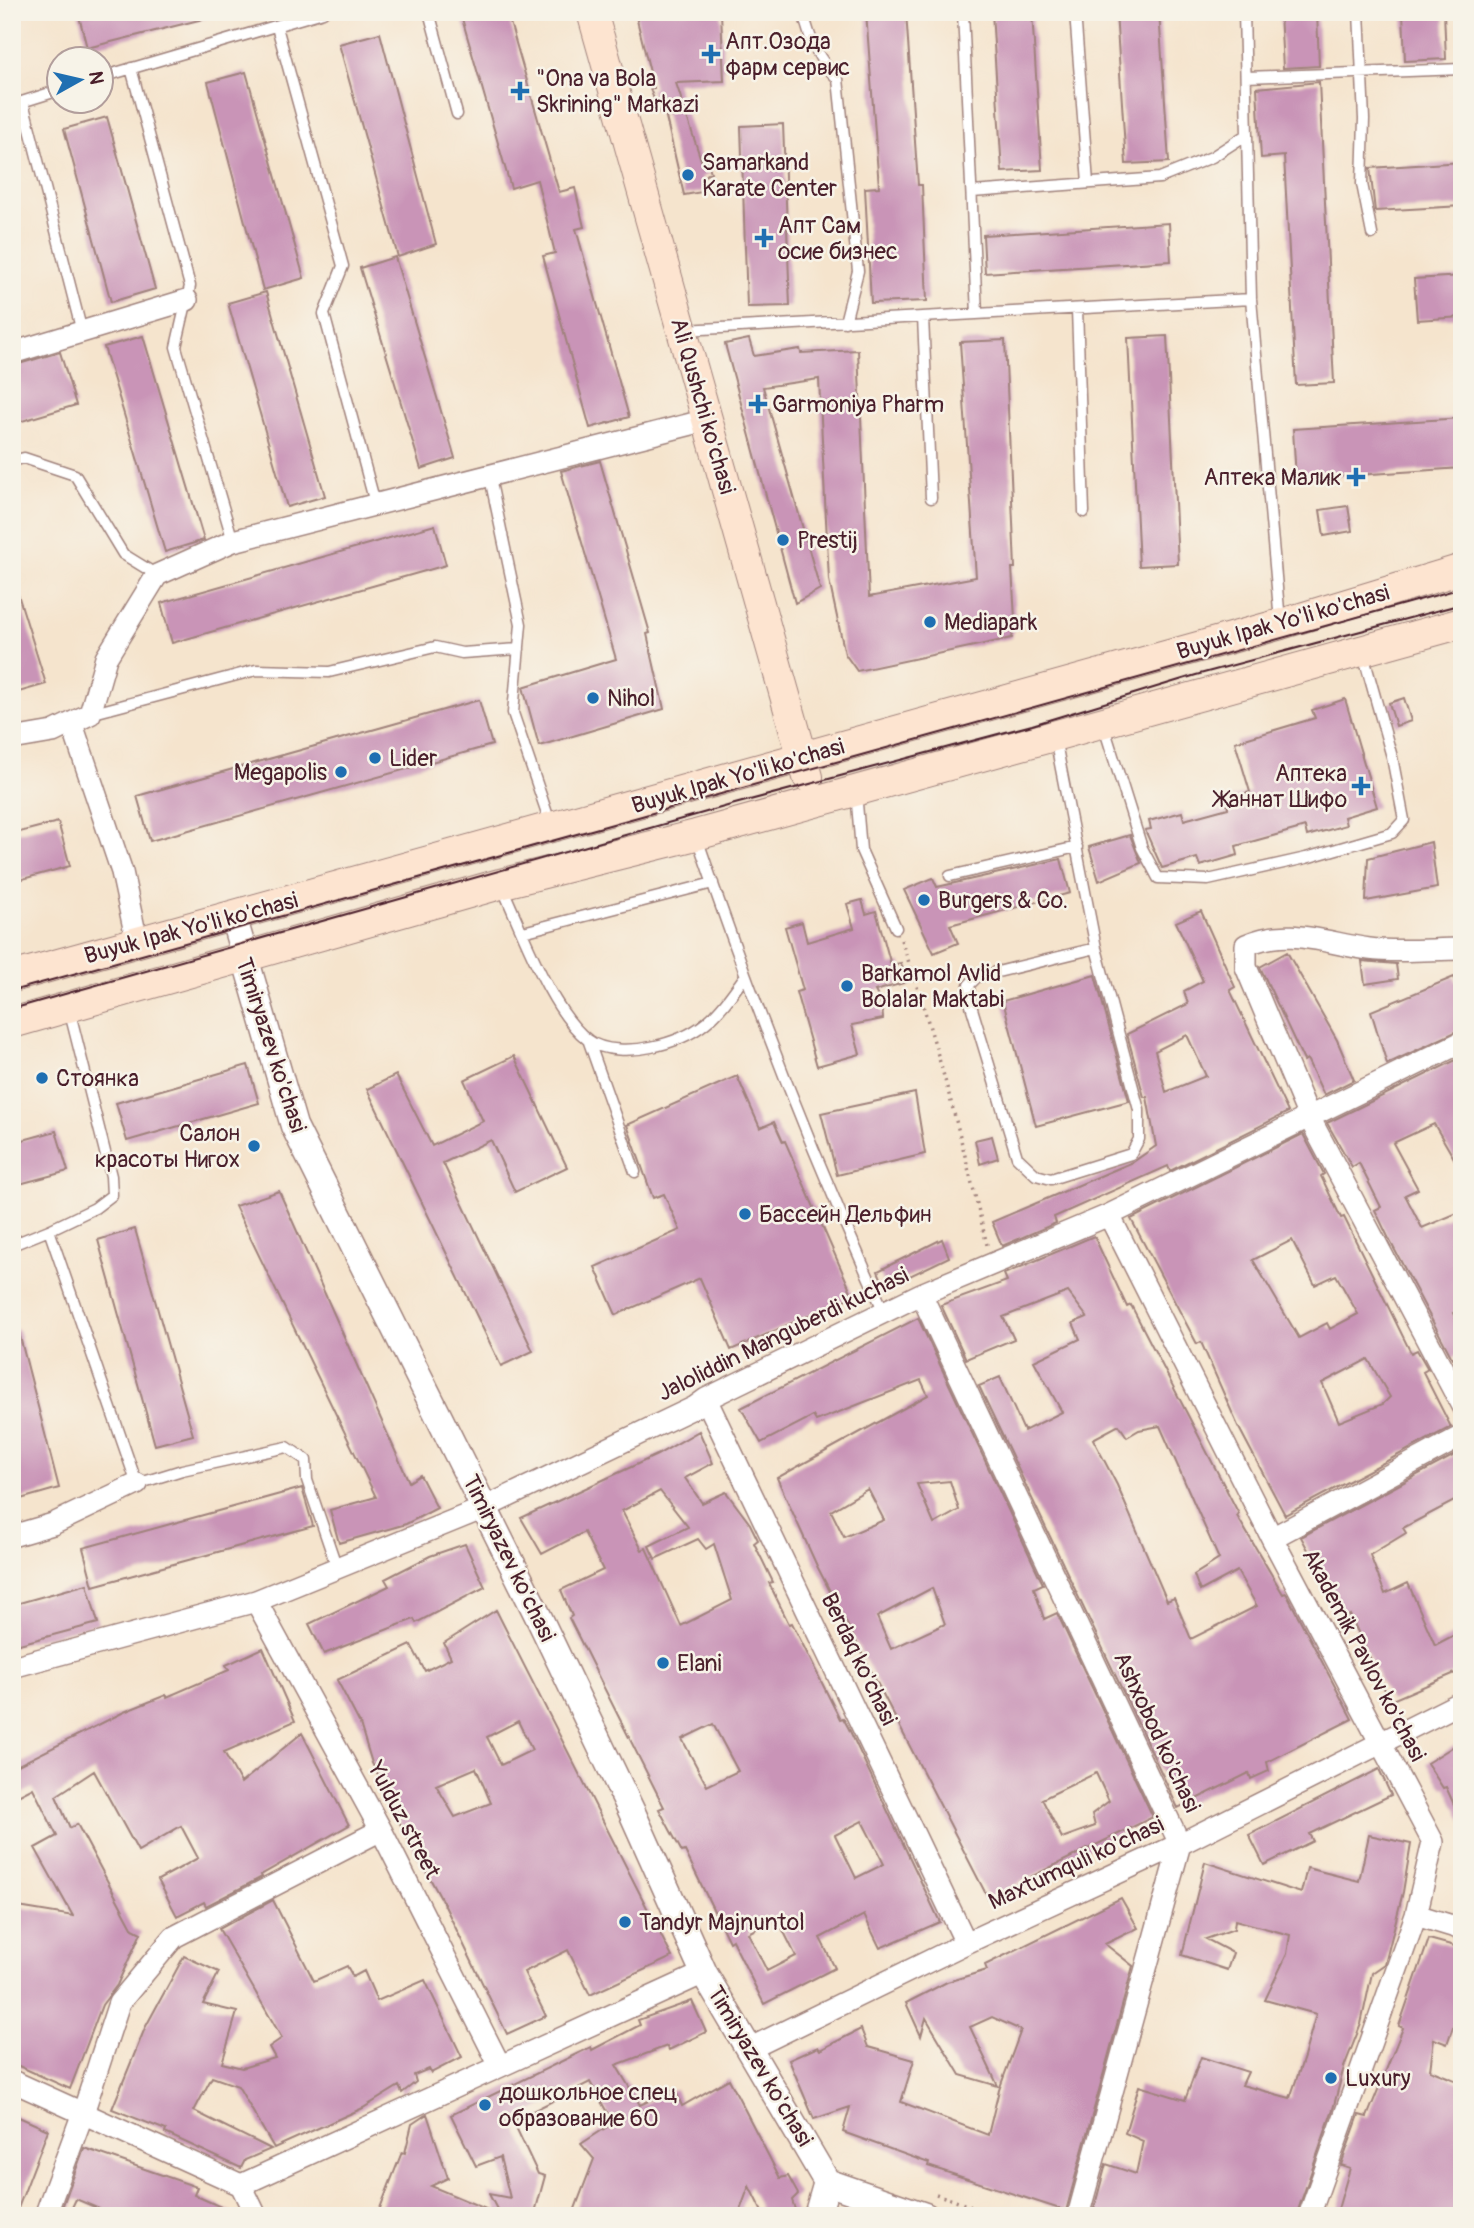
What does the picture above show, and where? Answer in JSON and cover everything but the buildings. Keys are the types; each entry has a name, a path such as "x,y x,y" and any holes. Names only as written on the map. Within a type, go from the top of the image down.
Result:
{"main road":[{"name":"Ali Qushchi ko'chasi","path":"592,12 814,801"},
{"name":"Buyuk Ipak Yo'li ko'chasi","path":"12,977 1281,624 1462,569"},
{"name":"Buyuk Ipak Yo'li ko'chasi","path":"12,1023 69,1009 243,956 500,884 696,835 1462,624"}],"street":[{"path":"12,353 187,300"},
{"path":"137,942 122,872 81,719 106,659 157,575 233,541 489,473 707,421"},
{"path":"12,738 53,732 81,719"},
{"name":"Timiryazev ko'chasi","path":"233,916 294,1126 625,1798 704,1973 747,2050 799,2130 827,2182"},
{"path":"1462,949 1370,949 1326,940 1268,935 1246,945 1246,967 1309,1117 1462,1406"},
{"name":"Jaloliddin Manguberdi kuchasi","path":"12,1667 256,1601 336,1565 484,1508 695,1407 706,1398 885,1314 921,1294 1109,1215 1462,1042"},
{"name":"Akademik Pavlov ko'chasi","path":"1109,1215 1272,1538 1383,1742 1433,1842 1416,1915 1309,2216"},
{"name":"Ashxobod ko'chasi","path":"921,1294 1180,1844 1078,2216"},
{"name":"Berdaq ko'chasi","path":"706,1398 966,1943"},
{"path":"1272,1538 1462,1436"},
{"path":"12,1536 53,1524 137,1484"},
{"name":"Yulduz street","path":"256,1601 381,1830 500,2066"},
{"name":"Maxtumquli ko'chasi","path":"747,2050 966,1943 1180,1844 1462,1702"},
{"path":"45,2216 119,2003 174,1937 381,1830"},
{"path":"1416,1915 1462,1929"},
{"path":"241,2185 704,1973"},
{"path":"12,2081 241,2185 256,2216"},
{"path":"817,2216 827,2182 925,2216"}],"lane":[{"path":"116,73 323,12"},
{"path":"429,12 457,114"},
{"path":"803,12 810,41 821,63 838,79 858,271 845,322"},
{"path":"963,12 977,314"},
{"path":"1075,12 1088,183"},
{"path":"1244,12 1251,299 1281,624"},
{"path":"1359,12 1362,184 1372,234"},
{"path":"277,27 343,266 324,314 375,503"},
{"path":"131,68 190,286 176,347 233,541"},
{"path":"1245,77 1462,69"},
{"path":"46,94 17,103 82,332"},
{"path":"972,192 1160,178 1212,157 1247,135"},
{"path":"682,331 1251,299"},
{"path":"1077,309 1084,512"},
{"path":"923,317 931,498"},
{"path":"12,461 24,458 75,475 123,554 157,575"},
{"path":"489,473 521,624 513,713 552,827"},
{"path":"81,719 256,670 329,672 435,647 462,653 519,649"},
{"path":"1102,722 1142,848 1158,878 1208,880 1306,858 1392,833 1404,820 1392,757 1362,651"},
{"path":"1055,735 1096,948 1139,1110 1139,1139 1131,1154 1051,1179 1036,1175 1017,1157 970,1002 969,985 977,977 1096,948"},
{"path":"856,789 861,850 896,928"},
{"path":"696,835 745,976 854,1246 885,1314"},
{"path":"950,876 1077,847"},
{"path":"500,884 558,1005 589,1042 635,1172"},
{"path":"523,932 713,884"},
{"path":"589,1042 632,1051 691,1036 720,1012 745,976"},
{"path":"12,1245 95,1208 112,1195 111,1176 69,1009"},
{"path":"49,1230 137,1484 182,1470 287,1447 306,1460 307,1480 336,1565"}],"path":[{"path":"896,928 936,1044 992,1264"}],"tram line":[{"path":"12,991 1462,588"},
{"path":"12,1009 731,805 1032,725 1196,675 1462,604"}],"place":[{"name":"Апт.Озода фарм сервис","path":"711,54"},
{"name":"\"Ona va Bola Skrining\" Markazi","path":"520,91"},
{"name":"Samarkand Karate Center","path":"688,175"},
{"name":"Апт Сам осие бизнес","path":"764,238"},
{"name":"Garmoniya Pharm","path":"758,404"},
{"name":"Аптека Малик","path":"1356,477"},
{"name":"Prestij","path":"783,540"},
{"name":"Mediapark","path":"930,622"},
{"name":"Nihol","path":"593,698"},
{"name":"Lider","path":"375,758"},
{"name":"Megapolis","path":"341,772"},
{"name":"Аптека Жаннат Шифо","path":"1361,786"},
{"name":"Burgers & Co.","path":"924,900"},
{"name":"Barkamol Avlid Bolalar Maktabi","path":"847,986"},
{"name":"Стоянка","path":"42,1078"},
{"name":"Салон красоты Нигох","path":"254,1146"},
{"name":"Бассейн Дельфин","path":"745,1214"},
{"name":"Elani","path":"663,1663"},
{"name":"Tandyr Majnuntol","path":"625,1922"},
{"name":"Luxury","path":"1331,2078"},
{"name":"дошкольное спец образование 60","path":"485,2105"}]}
